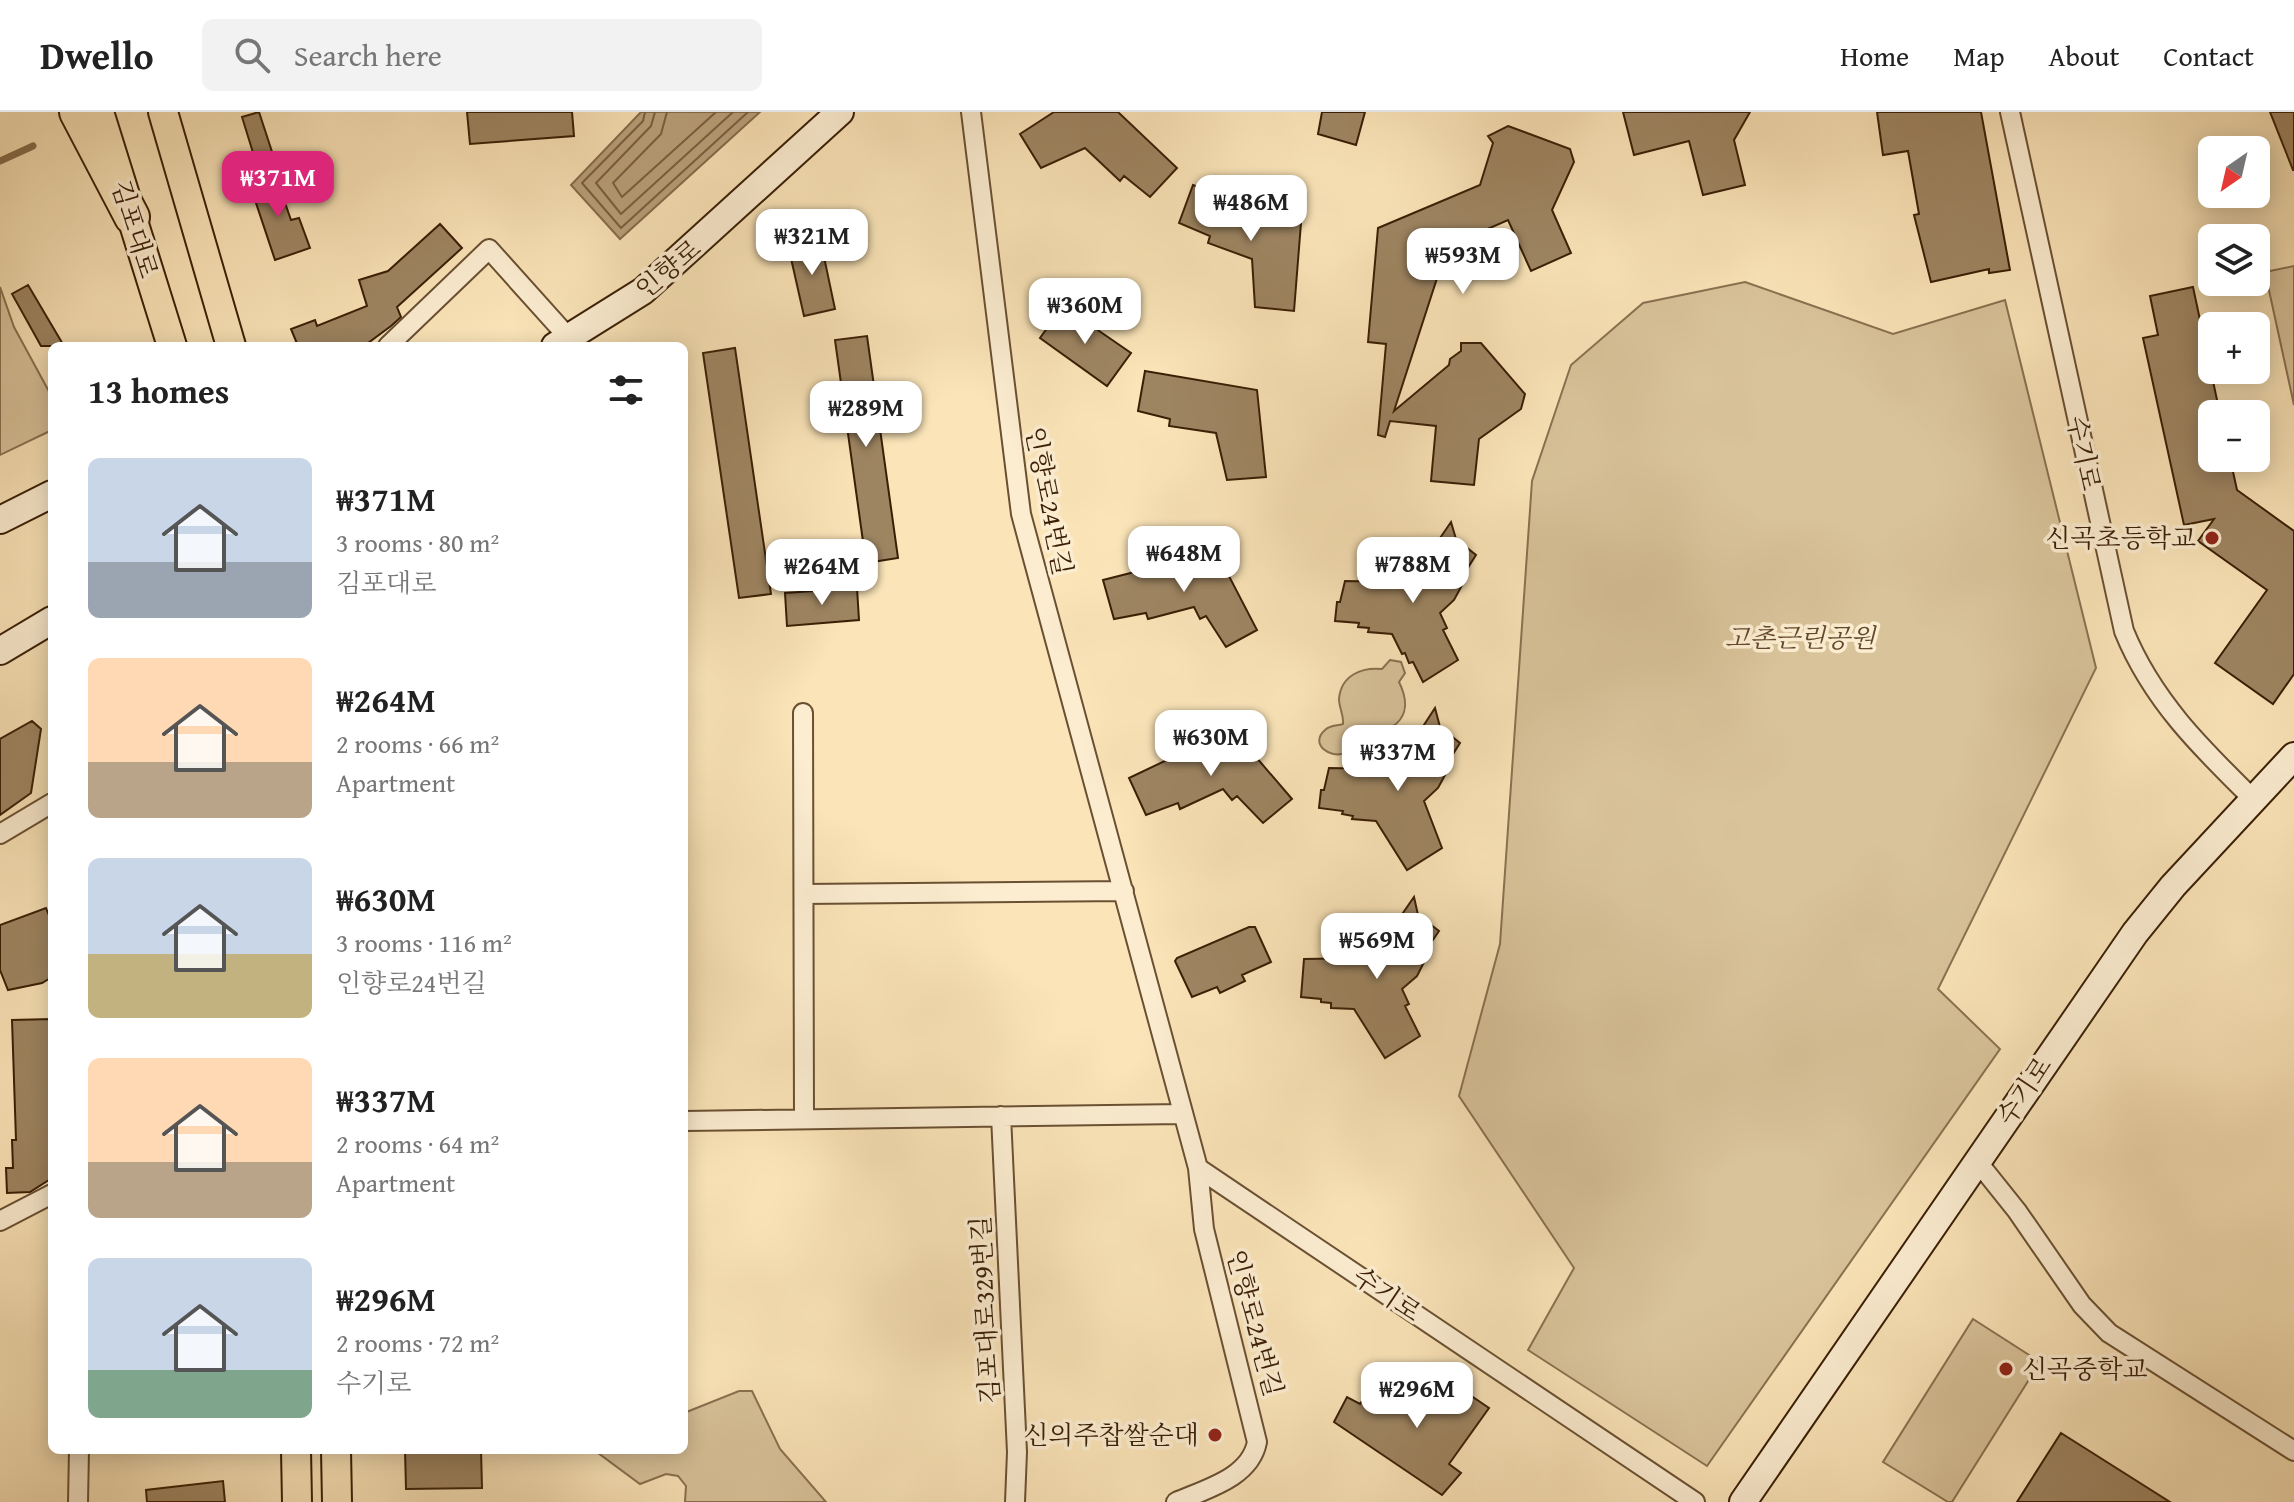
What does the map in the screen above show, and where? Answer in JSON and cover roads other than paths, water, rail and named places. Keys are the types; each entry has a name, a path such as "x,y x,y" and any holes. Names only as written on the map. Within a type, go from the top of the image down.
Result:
{"highway":[{"path":"77,112 132,217"}],"main road":[{"name":"김포대로","path":"99,112 171,342"},
{"path":"163,112 230,342"},
{"path":"296,1454 297,1502"},
{"path":"336,1454 337,1502"}],"street":[{"name":"인향로","path":"561,342 643,291 840,112"},
{"name":"인향로24번길","path":"971,112 1021,514 1198,1168 1204,1229 1257,1442 1254,1456 1246,1467 1176,1502"},
{"name":"수기로","path":"2010,112 2124,631 2140,670 2164,705 2201,748 2253,799"},
{"path":"392,342 489,249 561,342"},
{"path":"0,520 48,496"},
{"path":"5,642 48,622"},
{"path":"803,713 804,1119"},
{"name":"수기로","path":"1743,1502 1918,1253 1977,1161 2135,933 2294,756"},
{"path":"0,834 48,805"},
{"path":"804,894 1124,891"},
{"path":"688,1121 1182,1114"},
{"name":"김포대로329번길","path":"1001,1116 1016,1415 1015,1502"},
{"path":"1977,1161 2017,1211 2082,1305 2109,1333 2294,1451"},
{"name":"수기로","path":"1198,1168 1695,1502"},
{"path":"0,1221 48,1196"},
{"path":"78,1502 79,1454"}],"water":[{"path":"641,112 760,112 620,239 571,185"}],"waterway":[{"path":"0,161 33,146"}],"place":[{"name":"신곡초등학교","path":"2212,538"},
{"name":"신곡중학교","path":"2006,1369"},
{"name":"신의주찹쌀순대","path":"1215,1435"}],"park label":[{"name":"고촌근린공원","path":"1800,638"}]}
